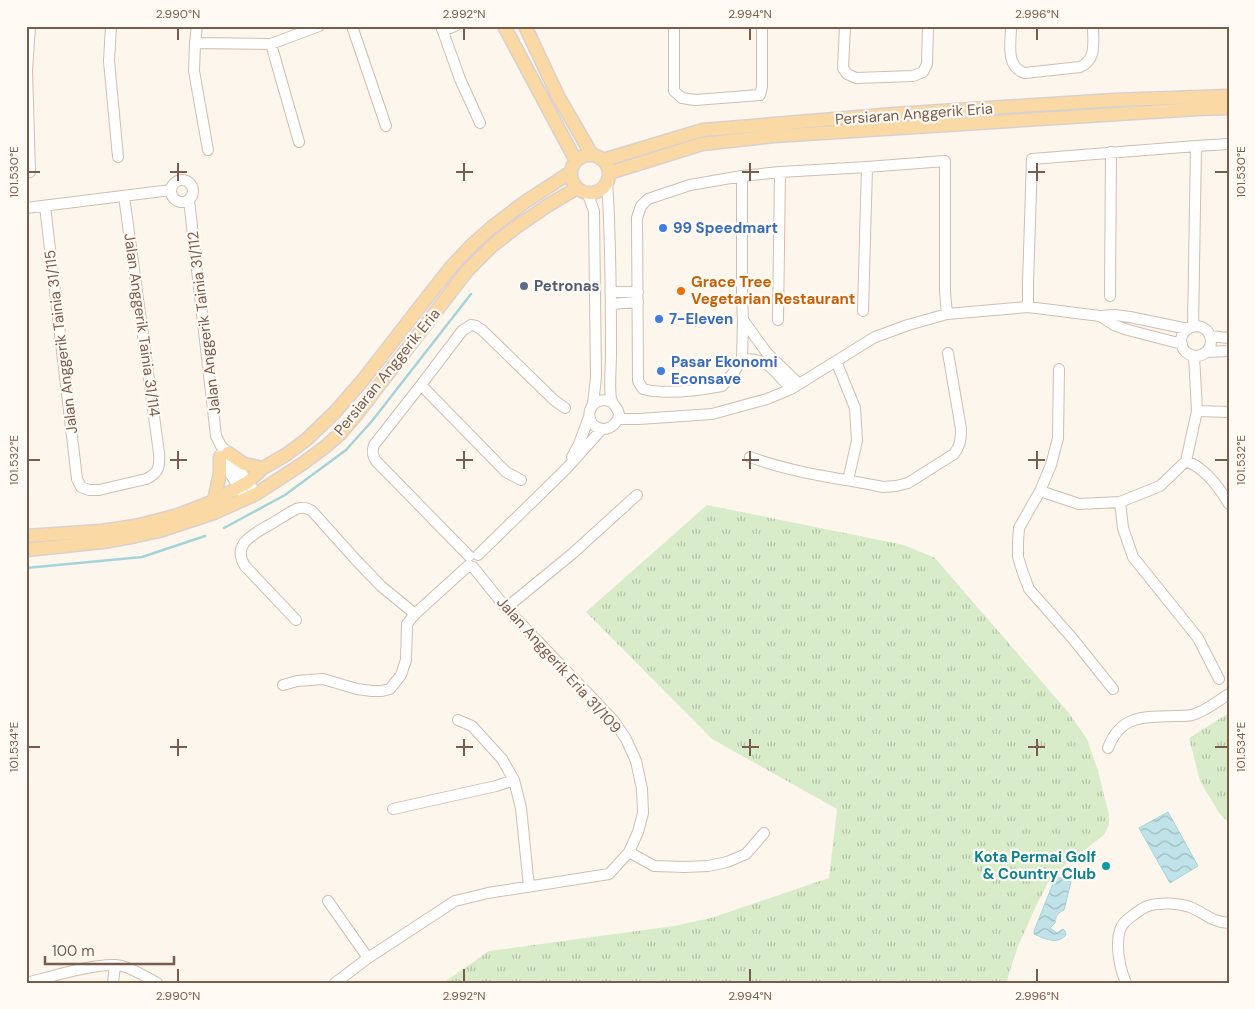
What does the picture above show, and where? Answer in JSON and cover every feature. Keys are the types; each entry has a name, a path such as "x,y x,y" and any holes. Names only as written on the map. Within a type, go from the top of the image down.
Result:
{"main road":[{"path":"504,26 574,166"},
{"path":"525,26 558,96 597,157 607,165 608,177 604,187 593,192 582,190 572,178 574,166 581,157 597,157"},
{"name":"Persiaran Anggerik Eria","path":"597,157 703,130 894,114 1229,94"},
{"name":"Persiaran Anggerik Eria","path":"608,177 702,144 774,136 1229,108"},
{"name":"Persiaran Anggerik Eria","path":"26,536 117,529 178,515 214,501 243,484 263,468 302,443 335,412 364,380 452,266 473,244 574,166"},
{"name":"Persiaran Anggerik Eria","path":"26,550 103,542 148,534 203,517 251,497 302,464 341,433 467,271 492,246 547,206 582,190"},
{"path":"214,501 223,452 244,464 263,468"}],"street":[{"path":"30,26 27,71 30,172"},
{"path":"111,26 109,61 118,157"},
{"path":"197,26 194,43 194,71 208,150"},
{"path":"194,43 271,44 320,26"},
{"path":"352,26 386,126"},
{"path":"455,26 442,28 460,79 480,124"},
{"path":"674,26 674,91 682,98 695,100 760,95 762,86 762,26"},
{"path":"845,26 844,68 848,74 856,78 912,76 923,72 927,64 928,26"},
{"path":"1011,26 1010,56 1013,64 1025,73 1080,67 1085,64 1093,54 1093,26"},
{"path":"271,44 299,142"},
{"path":"1028,307 1032,159 1229,144"},
{"path":"566,469 579,444 589,417 590,408 597,401 602,399 616,409 650,418 712,414 767,399 795,387 875,337 947,314 1028,307 1100,316 1115,315 1190,328 1198,326 1203,328 1210,336 1211,342 1210,347 1200,356 1188,354 1182,344 1184,333 1190,328 1196,146"},
{"path":"1110,296 1111,152"},
{"path":"742,176 742,299 744,320 742,359 722,386 653,392 643,389 638,381 638,218 641,206 648,199 690,185 742,176 780,172 945,161 945,292 947,314"},
{"path":"863,311 867,167"},
{"path":"778,320 780,172"},
{"path":"283,685 297,680 322,679 357,689 382,691 390,689 401,675 406,660 407,624 415,614 566,469 602,429 612,426 616,409 608,177"},
{"path":"182,179 188,181 194,190 189,200 182,202 172,196 171,190 173,185 182,179"},
{"path":"26,208 171,190"},
{"path":"582,190 594,211 596,376 593,404"},
{"name":"Jalan Anggerik Tainia 31/114","path":"77,479 81,487 93,490 146,479 157,472 159,467 159,453 124,196"},
{"name":"Jalan Anggerik Tainia 31/112","path":"189,200 216,436 223,452 251,497"},
{"name":"Jalan Anggerik Tainia 31/115","path":"45,206 77,479"},
{"path":"611,292 638,297"},
{"path":"611,304 638,297"},
{"path":"1100,316 1114,325 1128,330 1182,344"},
{"path":"744,320 766,353 795,387"},
{"name":"Jalan Anggerik Eria 31/109","path":"335,983 368,958 455,901 488,893 609,874 629,852 638,832 643,813 642,789 636,761 626,739 614,721 506,608 472,561 373,456 372,448 374,445 462,331 471,325 482,330 554,400 565,408"},
{"path":"1210,336 1229,338"},
{"path":"1206,352 1229,351"},
{"path":"750,457 800,471 883,487 908,483 954,454 962,439 948,353"},
{"path":"1040,491 1079,504 1120,502 1160,486 1186,461 1198,411 1194,356"},
{"path":"742,359 753,358 761,360 795,387"},
{"path":"836,361 855,408 857,441 848,480"},
{"path":"1059,369 1058,438 1051,465 1040,491 1019,528 1018,557 1029,589 1074,638 1113,689"},
{"path":"767,399 775,387 777,374"},
{"path":"421,385 506,472 521,480"},
{"path":"1198,411 1229,412"},
{"path":"589,417 594,425 602,429"},
{"path":"1186,461 1196,465 1220,489 1229,504"},
{"path":"506,608 572,554 637,495"},
{"path":"1120,502 1122,528 1133,557 1198,638 1219,679"},
{"path":"296,620 245,566 242,562 241,552 242,546 249,537 300,508 312,511 349,553 382,586 415,614"},
{"path":"1108,748 1116,731 1129,722 1154,717 1191,715 1206,710 1229,694"},
{"path":"458,720 472,726 502,759 514,780 521,808 529,887"},
{"path":"393,808 496,786 514,780"},
{"path":"629,852 654,866 685,868 708,866 727,862 746,854 764,832"},
{"path":"328,901 368,958"},
{"path":"1126,983 1120,962 1118,938 1122,923 1140,909 1158,904 1183,906 1191,908 1212,920 1229,924"},
{"path":"27,983 91,967 115,964 125,966 157,983"},
{"path":"113,983 115,964"}],"green space":[{"path":"707,505 904,545 935,558 1068,712 1087,739 1098,771 1109,815 1109,824 1105,834 1052,875 1018,946 1007,983 443,983 489,951 674,926 711,918 829,878 837,809 712,739 586,612"},
{"path":"1229,713 1229,823 1219,813 1200,781 1189,738"}],"water":[{"path":"1168,812 1198,866 1170,883 1139,828"},
{"path":"1056,876 1071,882 1064,910 1058,914 1055,923 1050,928 1057,933 1063,929 1065,931 1066,935 1059,940 1047,939 1034,934"}],"waterway":[{"path":"224,528 285,495 346,450 372,421 471,294"},
{"path":"26,568 142,557 205,536"}],"place":[{"name":"99 Speedmart","path":"663,228"},
{"name":"Petronas","path":"524,286"},
{"name":"Grace Tree Vegetarian Restaurant","path":"681,291"},
{"name":"7-Eleven","path":"659,319"},
{"name":"Pasar Ekonomi Econsave","path":"661,371"},
{"name":"Kota Permai Golf & Country Club","path":"1106,866"}]}
